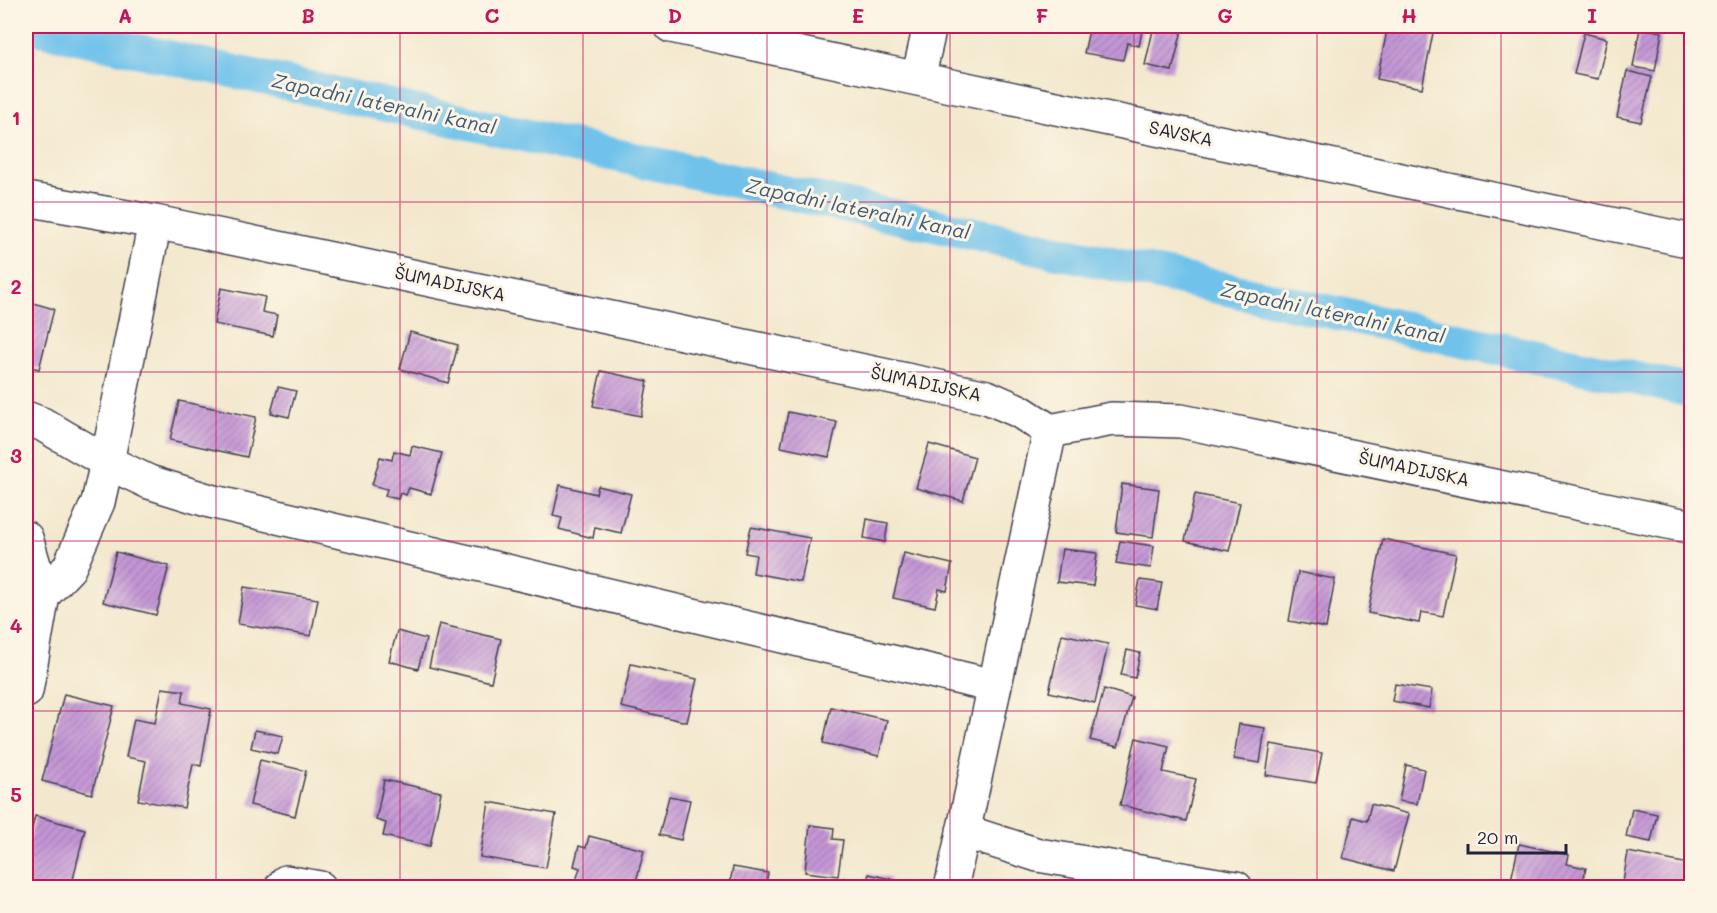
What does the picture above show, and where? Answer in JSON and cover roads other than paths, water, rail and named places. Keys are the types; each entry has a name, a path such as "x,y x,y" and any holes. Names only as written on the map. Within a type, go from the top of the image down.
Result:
{"street":[{"name":"SAVSKA","path":"671,26 1692,241"},
{"path":"918,79 930,26"},
{"name":"ŠUMADIJSKA","path":"26,199 155,222 987,397 1019,411 1050,431 1113,419 1181,421 1692,527"},
{"path":"43,596 69,568 98,502 155,222"},
{"path":"26,418 42,424 107,462 149,483 210,501 994,687"},
{"path":"951,888 1050,431"},
{"path":"26,538 43,596 26,691"},
{"path":"963,831 1038,855 1236,888"},
{"path":"281,888 286,882 320,888"}],"waterway":[{"name":"Zapadni lateralni kanal","path":"26,26 1692,391"}]}
